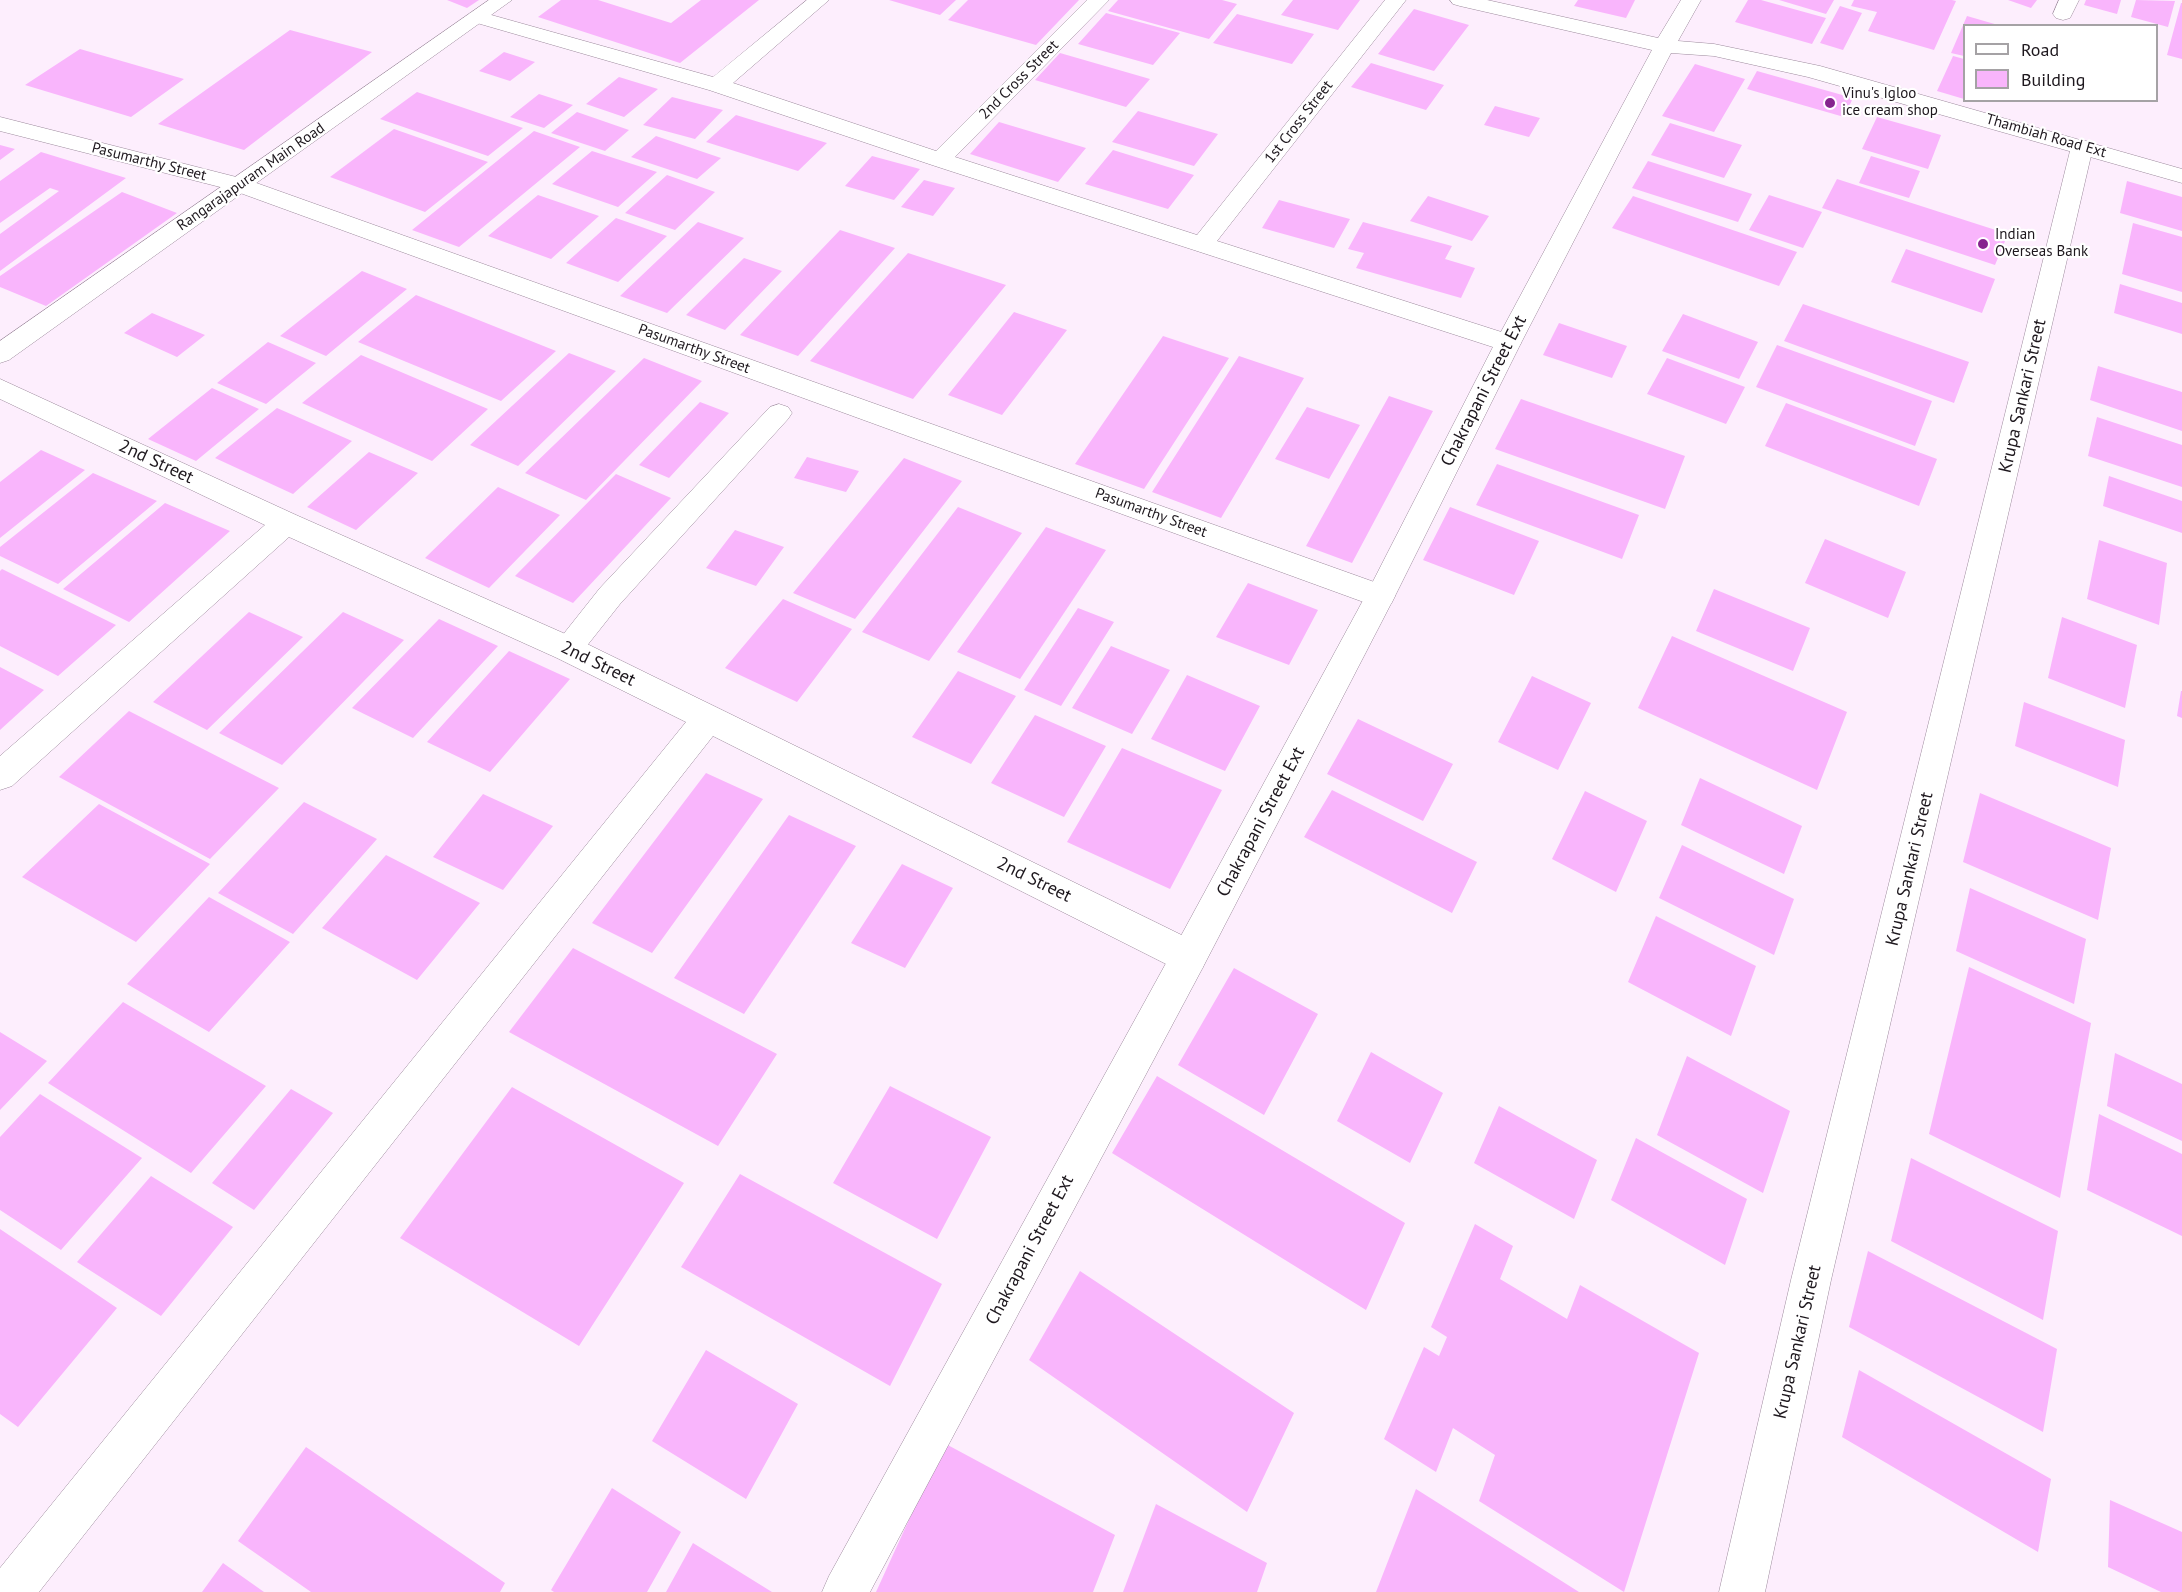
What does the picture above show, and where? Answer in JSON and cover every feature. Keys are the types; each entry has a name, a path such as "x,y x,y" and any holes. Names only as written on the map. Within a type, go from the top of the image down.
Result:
{"street":[{"name":"Rangarajapuram Main Road","path":"0,354 502,0"},
{"path":"717,85 819,0"},
{"name":"2nd Cross Street","path":"940,160 1099,0"},
{"name":"1st Cross Street","path":"1202,244 1396,0"},
{"name":"Thambiah Road Ext","path":"1460,0 1664,46 1714,51 1812,70 2182,176"},
{"name":"Chakrapani Street Ext","path":"845,1592 1189,957 1380,596 1508,343 1664,46 1691,0"},
{"path":"477,17 717,85 940,160 1508,343"},
{"name":"Pasumarthy Street","path":"0,124 240,185 1380,596"},
{"name":"Krupa Sankari Street","path":"1742,1592 1814,1269 2082,147"},
{"name":"2nd Street","path":"0,388 286,524 568,649 1189,957"},
{"path":"0,776 286,524"},
{"path":"10,1592 708,718"}],"lane":[{"path":"568,649 610,596 779,413"}],"building":[{"path":"447,0 479,0 467,8"},
{"path":"561,0 598,0 671,23 701,0 759,0 680,63 538,17"},
{"path":"889,0 956,0 940,15"},
{"path":"968,0 1079,0 1036,45 948,20"},
{"path":"1118,0 1222,0 1237,4 1209,39 1108,11"},
{"path":"1293,0 1360,0 1338,30 1281,15"},
{"path":"1578,0 1635,0 1626,18 1574,6"},
{"path":"1748,0 1761,0 1826,18 1812,44 1735,22"},
{"path":"1779,0 1834,0 1826,14"},
{"path":"1854,0 1956,1 1934,50 1868,31 1877,12 1851,6"},
{"path":"2008,0 2037,0 2031,8"},
{"path":"2086,0 2121,0 2117,14 2084,5"},
{"path":"2136,0 2175,1 2168,27 2131,17"},
{"path":"2182,3 2182,59 2167,55"},
{"path":"1840,6 1862,13 1843,50 1820,43"},
{"path":"1414,9 1469,25 1434,71 1378,54"},
{"path":"1106,13 1180,33 1153,65 1078,44"},
{"path":"1237,14 1314,34 1292,64 1213,43"},
{"path":"1967,16 1995,24 1964,24"},
{"path":"1963,25 1963,56 1951,53"},
{"path":"290,30 372,52 244,150 158,124"},
{"path":"80,49 184,79 131,117 25,85"},
{"path":"504,52 535,62 510,81 479,71"},
{"path":"1060,53 1150,79 1126,107 1035,80"},
{"path":"1953,56 1963,59 1963,99 1937,91"},
{"path":"1371,63 1444,85 1426,110 1351,87"},
{"path":"1695,64 1745,79 1714,132 1662,116"},
{"path":"1757,71 1853,98 1844,117 1747,89"},
{"path":"619,77 658,89 624,117 586,104"},
{"path":"417,92 523,128 488,156 380,119"},
{"path":"539,94 573,105 544,128 510,117"},
{"path":"672,97 723,110 695,139 643,125"},
{"path":"1495,106 1540,118 1529,137 1484,125"},
{"path":"1138,111 1218,134 1194,166 1112,142"},
{"path":"577,112 629,130 605,151 551,133"},
{"path":"736,115 827,143 798,171 706,142"},
{"path":"1877,117 1941,135 1928,169 1862,149"},
{"path":"999,122 1086,148 1058,182 970,154"},
{"path":"1670,123 1742,145 1724,178 1651,155"},
{"path":"394,129 488,162 425,212 330,177"},
{"path":"534,131 580,147 459,247 412,230"},
{"path":"656,136 721,158 697,179 631,157"},
{"path":"0,145 15,149 0,160"},
{"path":"1113,150 1194,175 1168,209 1085,184"},
{"path":"592,151 657,172 618,207 552,184"},
{"path":"41,152 126,178 0,271 0,234 59,191 50,188 0,223 0,181"},
{"path":"872,156 920,169 894,200 845,186"},
{"path":"1871,156 1920,171 1909,198 1859,183"},
{"path":"1648,161 1752,194 1738,222 1632,188"},
{"path":"667,175 715,192 675,230 625,213"},
{"path":"1837,179 2008,234 1995,265 1822,208"},
{"path":"924,180 955,188 933,216 901,207"},
{"path":"2127,181 2182,197 2182,231 2120,213"},
{"path":"122,192 177,213 46,306 0,287 0,276"},
{"path":"538,195 599,216 551,259 488,236"},
{"path":"1769,195 1822,212 1803,248 1749,230"},
{"path":"1428,196 1489,216 1472,241 1410,221"},
{"path":"1633,196 1797,252 1779,286 1612,228"},
{"path":"1279,200 1350,219 1334,248 1262,228"},
{"path":"616,218 667,236 618,282 566,263"},
{"path":"698,222 744,238 667,313 620,296"},
{"path":"1363,222 1452,246 1445,259 1475,268 1461,298 1356,268 1364,253 1348,249"},
{"path":"2133,223 2182,237 2182,292 2122,274"},
{"path":"840,230 895,248 798,356 740,335"},
{"path":"1906,249 1995,279 1982,313 1891,282"},
{"path":"908,253 1006,285 913,399 810,361"},
{"path":"744,258 782,271 725,330 686,315"},
{"path":"362,271 407,289 326,356 280,336"},
{"path":"2120,284 2182,303 2182,334 2114,313"},
{"path":"416,295 556,351 501,401 358,342"},
{"path":"1803,304 1969,362 1954,403 1784,341"},
{"path":"1014,312 1067,330 1002,415 948,395"},
{"path":"152,313 205,335 177,357 124,333"},
{"path":"1683,314 1758,342 1739,379 1662,351"},
{"path":"1559,323 1627,346 1612,378 1543,355"},
{"path":"1163,336 1229,358 1144,489 1075,464"},
{"path":"268,342 316,363 266,404 217,383"},
{"path":"1777,345 1932,401 1915,446 1756,387"},
{"path":"569,353 616,371 518,466 470,445"},
{"path":"361,355 488,409 432,461 302,403"},
{"path":"1239,356 1304,378 1221,518 1152,492"},
{"path":"644,358 702,381 586,500 525,473"},
{"path":"1667,358 1745,387 1726,424 1647,394"},
{"path":"2098,366 2182,392 2182,431 2090,400"},
{"path":"212,388 259,409 196,461 148,439"},
{"path":"1389,396 1433,411 1352,563 1306,546"},
{"path":"1521,399 1685,456 1665,509 1495,449"},
{"path":"700,402 729,413 669,478 639,465"},
{"path":"1786,403 1937,459 1919,506 1765,446"},
{"path":"1307,407 1360,425 1329,479 1275,459"},
{"path":"277,408 352,441 293,494 215,458"},
{"path":"2097,417 2182,445 2182,487 2088,456"},
{"path":"41,450 85,470 0,538 0,482"},
{"path":"369,452 418,473 356,530 307,507"},
{"path":"807,457 859,471 846,492 794,478"},
{"path":"904,458 962,481 855,619 793,593"},
{"path":"1497,464 1639,515 1622,559 1476,505"},
{"path":"93,473 157,501 58,584 0,556 0,547"},
{"path":"616,474 671,498 573,603 515,576"},
{"path":"2109,476 2182,501 2182,533 2103,506"},
{"path":"498,487 560,515 489,588 425,558"},
{"path":"165,503 230,531 129,622 63,589"},
{"path":"958,507 1022,533 929,661 862,632"},
{"path":"1450,507 1539,541 1514,595 1423,560"},
{"path":"1046,527 1106,550 1020,679 957,652"},
{"path":"735,530 784,547 756,586 706,568"},
{"path":"1825,539 1906,572 1888,618 1805,583"},
{"path":"2099,540 2167,563 2159,625 2087,599"},
{"path":"2,569 116,625 58,676 0,646 0,571"},
{"path":"1248,583 1318,610 1289,665 1216,637"},
{"path":"1714,589 1810,628 1793,671 1696,631"},
{"path":"783,599 852,629 797,702 725,668"},
{"path":"1078,608 1114,622 1061,706 1024,690"},
{"path":"249,612 303,637 207,730 153,702"},
{"path":"343,612 404,640 282,765 219,733"},
{"path":"2062,617 2137,645 2125,708 2048,678"},
{"path":"439,619 498,646 413,738 352,708"},
{"path":"1672,636 1847,712 1817,790 1638,708"},
{"path":"1111,646 1170,670 1132,734 1072,708"},
{"path":"509,651 570,679 490,772 427,742"},
{"path":"0,667 44,690 0,730"},
{"path":"958,671 1016,696 971,764 912,737"},
{"path":"1187,675 1260,706 1225,771 1151,739"},
{"path":"1532,676 1591,703 1558,770 1498,742"},
{"path":"2182,691 2182,718 2177,716"},
{"path":"2024,702 2125,740 2118,787 2015,746"},
{"path":"129,711 279,788 210,859 59,777"},
{"path":"1035,715 1106,746 1064,817 991,783"},
{"path":"1358,719 1453,764 1423,821 1327,774"},
{"path":"1122,748 1222,790 1170,889 1067,842"},
{"path":"706,773 763,799 652,953 592,923"},
{"path":"1700,778 1802,826 1784,874 1681,825"},
{"path":"1332,790 1477,862 1452,913 1304,837"},
{"path":"1585,791 1647,821 1616,892 1552,859"},
{"path":"1980,793 2111,848 2098,920 1963,862"},
{"path":"483,794 553,826 503,890 433,857"},
{"path":"304,802 377,839 293,934 218,893"},
{"path":"99,804 210,864 136,942 22,877"},
{"path":"789,815 856,846 744,1014 674,978"},
{"path":"1682,845 1794,899 1774,955 1659,898"},
{"path":"386,855 480,903 417,980 322,928"},
{"path":"902,864 953,888 905,968 851,943"},
{"path":"1970,888 2086,939 2074,1004 1956,951"},
{"path":"209,897 290,942 209,1032 127,984"},
{"path":"1656,916 1756,966 1731,1036 1628,982"},
{"path":"573,948 777,1054 718,1146 509,1032"},
{"path":"1969,967 2091,1023 2060,1198 1929,1134"},
{"path":"1234,968 1318,1014 1264,1115 1178,1065"},
{"path":"123,1002 266,1086 191,1173 48,1083"},
{"path":"0,1032 47,1061 0,1110"},
{"path":"1371,1052 1443,1093 1410,1163 1337,1121"},
{"path":"2115,1053 2182,1084 2182,1141 2107,1106"},
{"path":"1687,1056 1790,1111 1763,1193 1657,1135"},
{"path":"1157,1076 1405,1223 1366,1310 1112,1153"},
{"path":"890,1086 991,1137 937,1239 833,1183"},
{"path":"512,1087 684,1183 579,1346 400,1238"},
{"path":"291,1089 333,1113 254,1210 212,1183"},
{"path":"40,1094 142,1158 61,1250 0,1210 0,1137"},
{"path":"1499,1106 1597,1160 1574,1219 1474,1163"},
{"path":"2099,1114 2182,1154 2182,1236 2087,1190"},
{"path":"1636,1138 1747,1199 1725,1265 1611,1200"},
{"path":"1911,1158 2058,1231 2043,1320 1891,1241"},
{"path":"740,1174 942,1284 890,1386 681,1267"},
{"path":"151,1176 233,1227 161,1316 77,1262"},
{"path":"1475,1224 1513,1246 1500,1279 1567,1319 1580,1285 1699,1353 1624,1592 1479,1501 1495,1455 1453,1428 1436,1472 1384,1439 1424,1347 1439,1356 1447,1337 1431,1327"},
{"path":"0,1229 117,1308 18,1427 0,1414"},
{"path":"1868,1251 2057,1349 2043,1432 1849,1327"},
{"path":"1080,1271 1294,1413 1247,1512 1029,1360"},
{"path":"706,1350 798,1404 746,1499 652,1441"},
{"path":"1859,1370 2051,1479 2038,1552 1842,1437"},
{"path":"944,1443 1115,1535 1093,1592 876,1592"},
{"path":"306,1447 505,1583 500,1592 311,1592 238,1541"},
{"path":"612,1488 681,1532 647,1592 554,1592 551,1590"},
{"path":"1416,1489 1579,1592 1376,1592"},
{"path":"2110,1500 2182,1532 2182,1592 2161,1592 2108,1567"},
{"path":"1156,1504 1267,1563 1257,1592 1123,1592"},
{"path":"693,1543 772,1592 666,1592"},
{"path":"223,1563 264,1592 202,1592"}],"place":[{"name":"Vinu's Igloo ice cream shop","path":"1830,103"},
{"name":"Indian Overseas Bank","path":"1983,244"}]}
